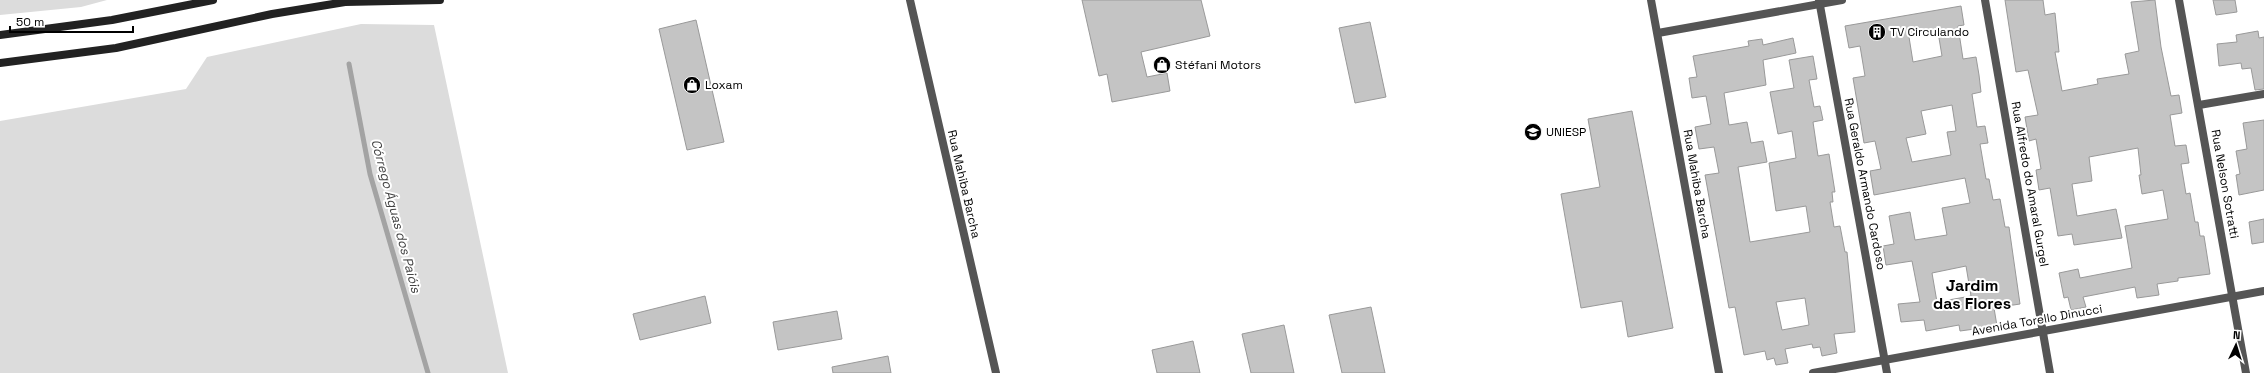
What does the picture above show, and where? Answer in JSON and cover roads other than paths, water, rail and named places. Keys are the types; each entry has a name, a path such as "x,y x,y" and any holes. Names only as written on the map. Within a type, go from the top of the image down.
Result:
{"main road":[{"path":"0,35 112,20 213,0"},
{"path":"0,63 116,48 272,14 345,2 434,1"}],"street":[{"name":"Rua Mahiba Barcha","path":"910,0 996,373"},
{"name":"Rua Mahiba Barcha","path":"1651,0 1719,373"},
{"path":"1658,33 1819,2 1842,0"},
{"name":"Rua Alfredo do Amaral Gurgel","path":"1985,0 2050,373"},
{"name":"Rua Nelson Sotratti","path":"2180,0 2246,373"},
{"name":"Rua Geraldo Armando Cardoso","path":"1819,2 1888,373"},
{"path":"2199,105 2264,94"},
{"name":"Avenida Torello Dinucci","path":"1814,373 2264,291"}],"waterway":[{"name":"Córrego Águas dos Paióis","path":"349,64 370,174 428,373"}],"place":[{"name":"TV Circulando","path":"1877,32"},
{"name":"Stéfani Motors","path":"1162,65"},
{"name":"Loxam","path":"692,85"},
{"name":"UNIESP","path":"1533,132"}],"district":[{"name":"Jardim das Flores","path":"1972,294"}]}
